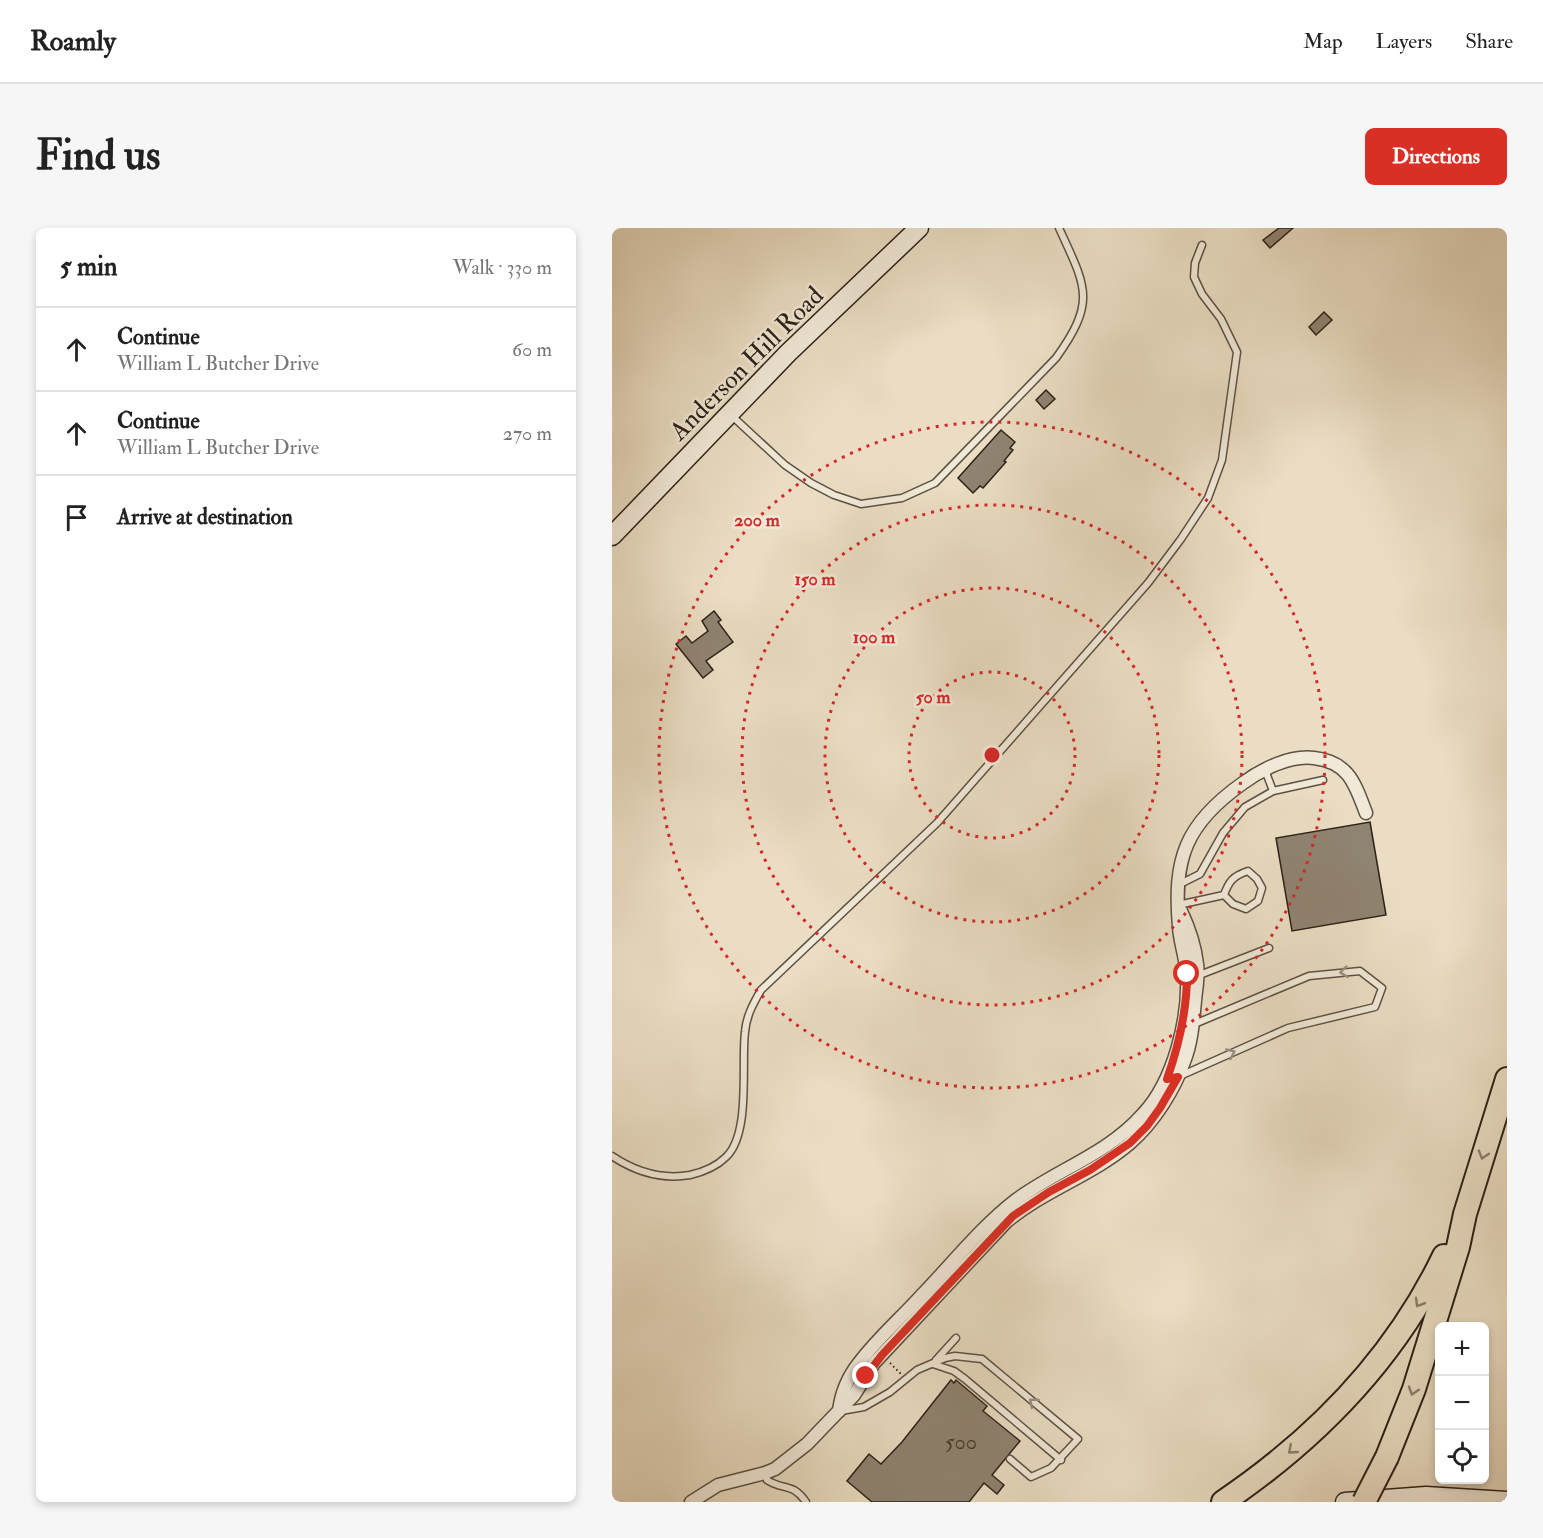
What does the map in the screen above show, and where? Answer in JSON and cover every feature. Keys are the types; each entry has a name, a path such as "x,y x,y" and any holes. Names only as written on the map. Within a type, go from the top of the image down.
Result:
{"highway":[{"path":"1364,1502 1387,1457 1414,1389 1507,1079"},
{"path":"1223,1502 1275,1464 1310,1434 1346,1399 1377,1364 1421,1299 1465,1214"}],"main road":[{"name":"Anderson Hill Road","path":"612,536 788,353 919,228"},
{"path":"1346,1502 1426,1496 1507,1501"}],"street":[{"path":"691,1502 718,1485 765,1473 775,1468 807,1444 854,1395 882,1355 1013,1216 1049,1192 1090,1170 1130,1143 1147,1126 1160,1108 1172,1078 1174,1059 1187,1028 1187,992 1192,978 1192,938 1178,905 1179,864 1185,847 1201,821 1225,796 1249,778 1265,770 1308,757 1333,763 1354,782 1366,813"},
{"path":"839,1411 840,1398 849,1378 860,1362 988,1225 1030,1190 1106,1148 1120,1137 1145,1112 1172,1078"}],"lane":[{"path":"730,413 785,465 834,495 861,504 902,498 935,483 1056,358 1080,319 1084,298 1081,276 1059,228"},
{"path":"612,1156 625,1165 656,1176 684,1176 705,1171 727,1156 736,1139 741,1122 745,1031 751,1008 761,990 937,823 1148,583 1208,498 1222,460 1237,352 1221,319 1202,294 1194,277 1195,263 1202,245"},
{"path":"1265,770 1273,791"},
{"path":"1178,885 1200,874 1223,832 1245,807 1273,791 1323,780"},
{"path":"1248,871 1257,879 1262,888 1258,901 1246,909 1233,904 1224,895 1235,876 1248,871"},
{"path":"1178,905 1224,895"},
{"path":"1192,978 1269,948"},
{"path":"1172,1078 1288,1028 1375,1007 1382,988 1360,971 1309,976 1187,1028"},
{"path":"933,1364 956,1338"},
{"path":"839,1411 864,1407 917,1370 933,1364 955,1356 982,1359 1078,1440 1051,1468 1031,1477 1010,1459"},
{"path":"933,1364 954,1371 965,1379 1061,1460"},
{"path":"765,1473 767,1480 772,1484 793,1488 806,1502"}],"path":[{"path":"882,1355 906,1378"}],"building":[{"path":"1279,228 1293,228 1270,248 1263,240"},
{"path":"1324,312 1332,320 1316,335 1309,327"},
{"path":"1046,390 1055,399 1044,409 1036,400"},
{"path":"1001,430 1015,442 1010,448 1013,450 1004,461 1006,462 983,488 980,486 973,493 958,478"},
{"path":"714,611 721,620 718,622 733,642 706,661 713,670 703,678 676,644 686,636 692,643 708,631 702,621"},
{"path":"1370,822 1386,915 1292,931 1276,838"},
{"path":"951,1380 954,1383 956,1380 987,1406 983,1411 1020,1441 992,1475 1004,1485 997,1494 984,1483 969,1502 872,1502 847,1481 869,1454 881,1464 902,1442"}],"route":[{"path":"866,1376 874,1363 1006,1222 1049,1192 1114,1155 1147,1126 1178,1077 1167,1079 1181,1030 1187,992 1187,974"}]}
